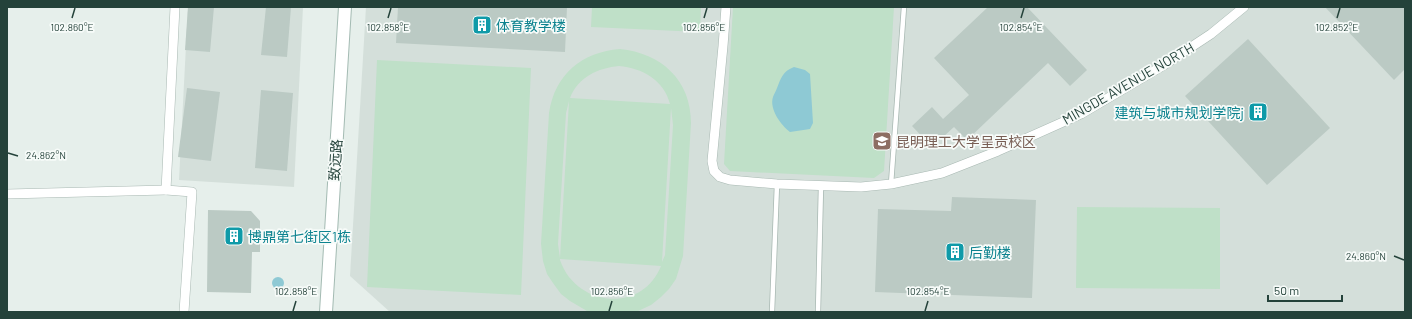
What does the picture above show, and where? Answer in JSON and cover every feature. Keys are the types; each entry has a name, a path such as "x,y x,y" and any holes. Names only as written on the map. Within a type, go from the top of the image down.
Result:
{"street":[{"path":"166,190 175,7"},
{"name":"致远路","path":"326,312 345,7"},
{"name":"MINGDE AVENUE NORTH","path":"726,7 712,161 714,171 720,177 730,180 778,184 861,187 892,184 942,173 998,151 1081,114 1164,66 1211,34 1244,7"},
{"path":"7,194 166,190 192,192 184,312"}],"lane":[{"path":"892,184 904,7"},
{"path":"772,312 778,184"},
{"path":"818,312 821,186"}],"shaded area":[{"path":"188,7 303,7 294,187 179,180"},
{"name":"昆明理工大学呈贡校区","path":"366,7 1405,7 1405,312 390,312 350,276"}],"green space":[{"path":"592,7 701,7 700,32 591,27"},
{"path":"733,7 894,7 884,171 874,178 730,171 724,164"},
{"path":"620,49 635,52 648,56 660,63 671,71 679,82 686,94 690,108 691,123 683,256 676,279 669,289 651,305 636,312 587,311 570,301 561,294 547,274 543,261 541,244 549,113 552,99 564,76 572,68 582,60 606,51","holes":["611,67 628,67 636,69 651,77 663,88 670,104 570,98 578,84 583,79 596,71","569,101 560,258 558,244 566,113","671,108 673,125 665,255 662,262","560,259 661,266 652,281 639,292 625,298 609,299 594,295 580,288 568,276"]},
{"path":"377,60 531,68 521,295 367,287"},
{"path":"1077,207 1220,208 1220,289 1076,288"}],"water":[{"path":"794,67 805,70 810,74 813,123 810,129 790,132 774,112 772,102 773,96 783,75"},
{"path":"278,277 282,279 284,283 282,287 278,289 274,287 272,283 274,279"}],"building":[{"path":"188,7 214,7 210,52 185,50"},
{"path":"266,7 291,7 287,57 261,55"},
{"name":"体育教学楼","path":"398,7 567,7 565,52 396,43"},
{"path":"988,7 1027,7 1087,70 1070,86 1048,63 967,140 954,127 932,147 912,126 932,107 943,119 969,95 934,58"},
{"path":"1325,7 1405,7 1405,69 1394,80"},
{"name":"建筑与城市规划学院j","path":"1248,39 1330,128 1267,185 1185,96"},
{"path":"187,88 220,92 211,161 178,157"},
{"path":"261,90 293,93 287,171 255,168"},
{"name":"后勤楼","path":"952,197 1036,200 1032,298 875,292 878,209 951,211"},
{"name":"博鼎第七街区1栋","path":"208,210 251,211 260,221 260,252 252,252 251,293 207,292"}],"place":[{"name":"体育教学楼","path":"482,25"},
{"name":"建筑与城市规划学院j","path":"1258,112"},
{"name":"昆明理工大学呈贡校区","path":"882,141"},
{"name":"博鼎第七街区1栋","path":"234,236"},
{"name":"后勤楼","path":"955,252"}]}
